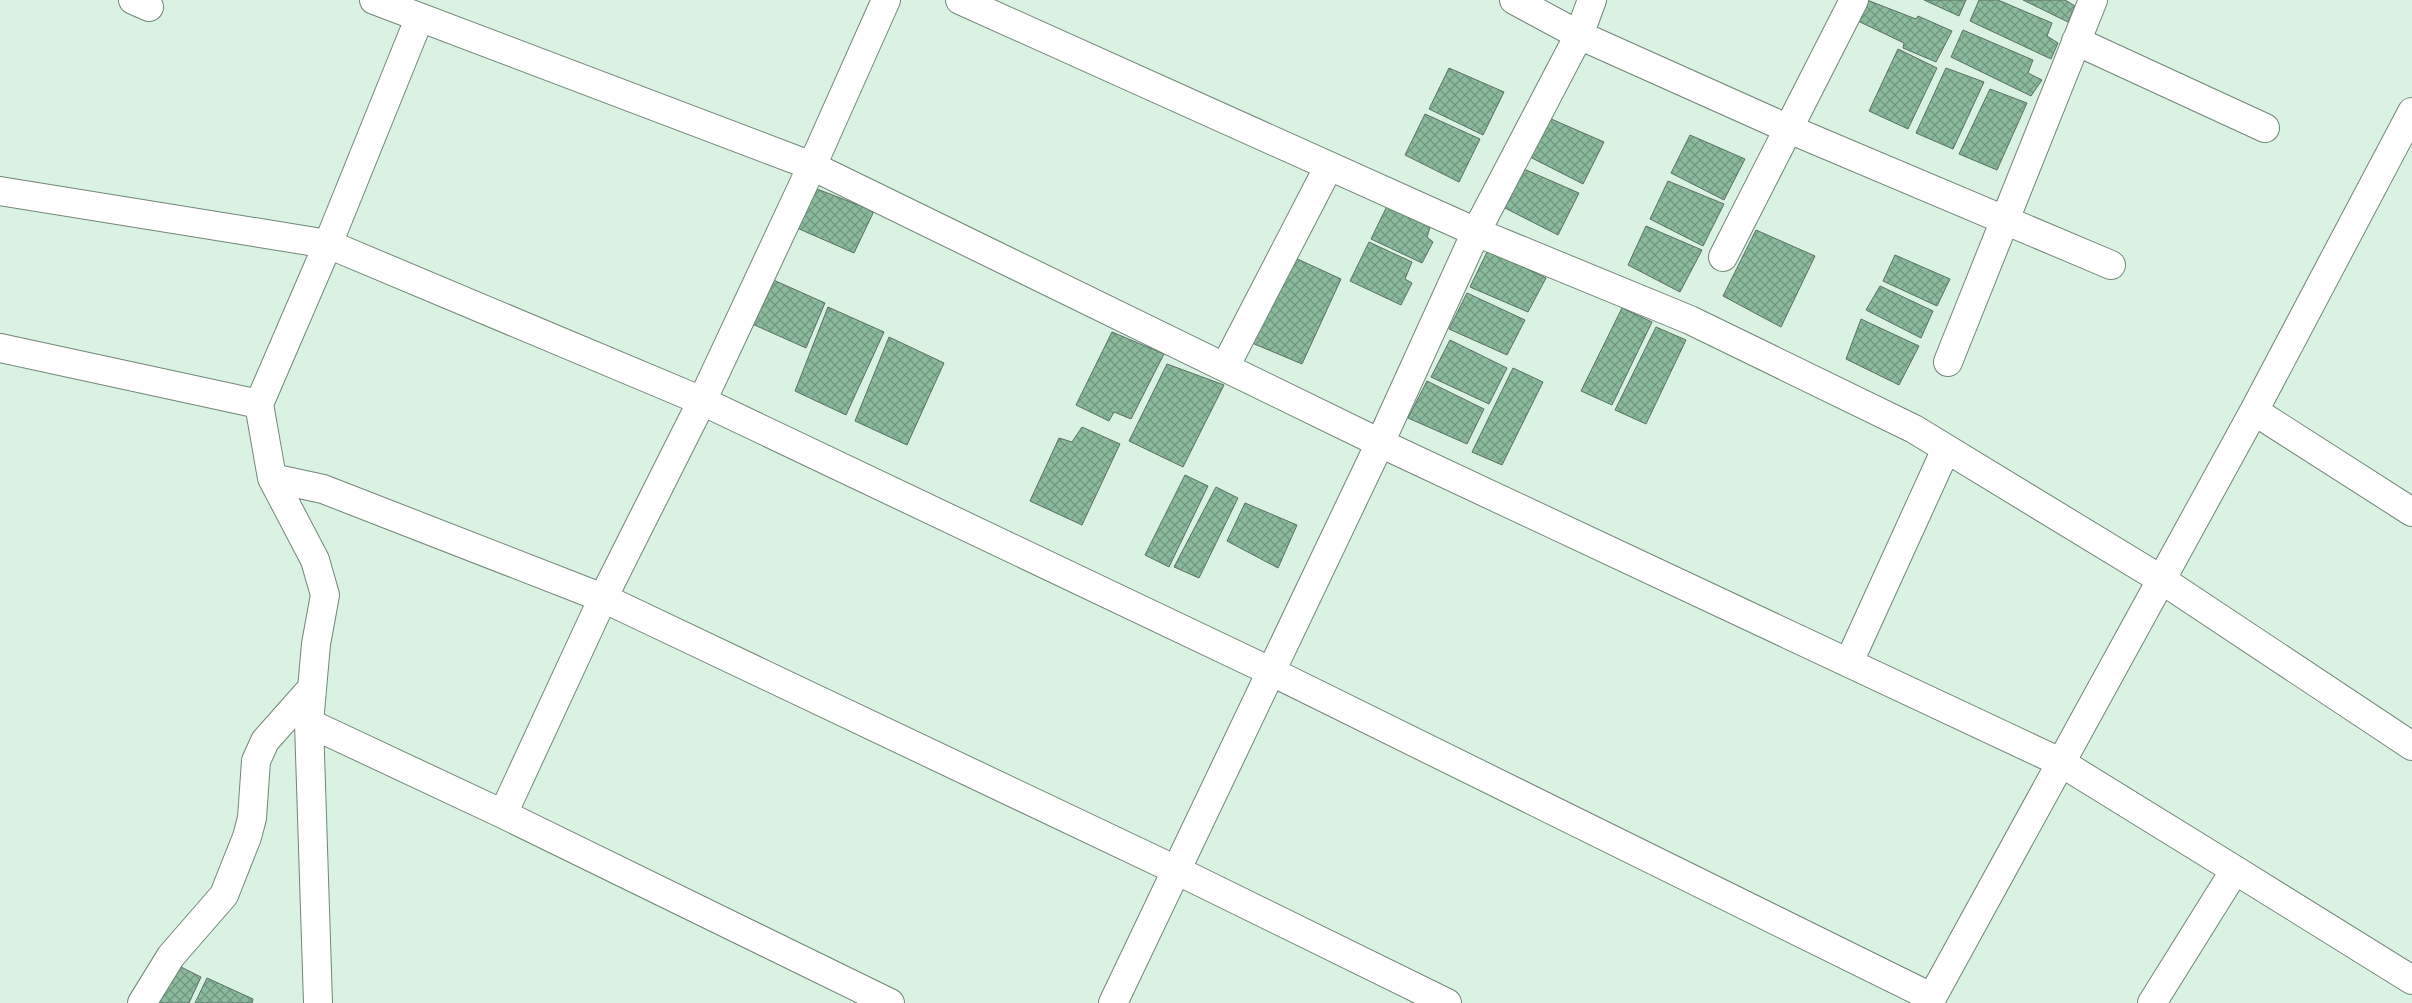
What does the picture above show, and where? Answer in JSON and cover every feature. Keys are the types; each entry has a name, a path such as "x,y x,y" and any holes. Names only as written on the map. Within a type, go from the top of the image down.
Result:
{"street":[{"path":"374,0 419,19 812,166 1380,443 2060,762 2412,980"},
{"path":"503,814 603,598 702,401 812,166 886,0"},
{"path":"960,0 1476,232 1690,320 1914,430 2162,580 2412,746"},
{"path":"1514,0 1579,36 1789,130 2112,265"},
{"path":"1113,1003 1178,871 1380,443 1476,232 1579,36 1592,0"},
{"path":"1723,257 1854,0"},
{"path":"1948,362 2093,0"},
{"path":"320,1002 309,723 316,644 325,595 315,560 272,478 259,404 328,244 419,19"},
{"path":"2076,41 2265,128"},
{"path":"0,190 328,244 702,401 1272,672 1930,1000 2254,411 2412,112"},
{"path":"1224,367 1329,166"},
{"path":"0,348 259,404"},
{"path":"2254,411 2412,512"},
{"path":"1849,662 1946,449"},
{"path":"272,478 323,489 603,598 1178,871 1447,1003"},
{"path":"142,1003 171,956 224,895 248,837 252,818 256,761 265,741 312,688"},
{"path":"309,723 503,814 890,1003"},
{"path":"2152,1003 2235,870"}],"building":[{"path":"1867,0 1916,19 1918,16 1952,31 1936,62 1903,48 1904,43 1858,21"},
{"path":"1924,0 1966,0 1959,16"},
{"path":"1979,0 1998,0 2052,23 2047,36 2058,43 2051,59 1970,21"},
{"path":"2023,0 2065,0 2075,6 2068,22"},
{"path":"1963,30 2033,60 2028,73 2042,80 2031,96 1951,57"},
{"path":"1898,49 1937,68 1908,129 1869,111"},
{"path":"1449,68 1504,92 1483,135 1429,109"},
{"path":"1946,68 1984,82 1953,149 1916,133"},
{"path":"1990,89 2027,103 1997,170 1959,154"},
{"path":"1425,114 1480,139 1459,182 1405,155"},
{"path":"1549,118 1604,142 1583,184 1530,157"},
{"path":"1690,135 1745,159 1724,200 1671,173"},
{"path":"1524,169 1579,193 1558,235 1505,208"},
{"path":"1668,181 1724,204 1703,246 1650,219"},
{"path":"817,189 874,211 854,253 797,228"},
{"path":"1390,200 1432,221 1427,237 1433,242 1422,263 1371,239"},
{"path":"1646,226 1702,250 1680,292 1628,265"},
{"path":"1756,230 1815,256 1781,327 1723,296"},
{"path":"1369,242 1412,262 1405,279 1412,283 1401,305 1350,281"},
{"path":"1488,250 1546,278 1528,312 1470,287"},
{"path":"1895,255 1950,279 1937,306 1883,281"},
{"path":"1293,257 1341,279 1302,364 1252,343"},
{"path":"769,278 825,303 806,348 750,323"},
{"path":"1880,286 1933,311 1921,338 1866,310"},
{"path":"1467,293 1525,320 1507,355 1449,329"},
{"path":"828,307 884,332 846,415 795,391"},
{"path":"1622,308 1652,322 1612,405 1581,391"},
{"path":"1861,319 1919,346 1899,385 1846,359"},
{"path":"1656,327 1686,340 1646,424 1615,410"},
{"path":"1112,332 1164,354 1131,419 1114,412 1109,421 1076,405"},
{"path":"889,337 944,363 907,445 855,421"},
{"path":"1450,340 1507,368 1489,404 1431,377"},
{"path":"1167,364 1224,385 1183,467 1129,441"},
{"path":"1513,368 1543,382 1502,465 1472,452"},
{"path":"1427,381 1484,409 1467,444 1408,418"},
{"path":"1082,427 1120,444 1082,525 1030,501 1059,438 1072,442"},
{"path":"1185,475 1208,486 1169,567 1145,555"},
{"path":"1216,487 1238,498 1199,578 1174,567"},
{"path":"1245,503 1297,525 1278,568 1227,541"},
{"path":"175,964 201,977 189,1003 156,1003"},
{"path":"207,978 253,999 252,1003 195,1003"}]}
